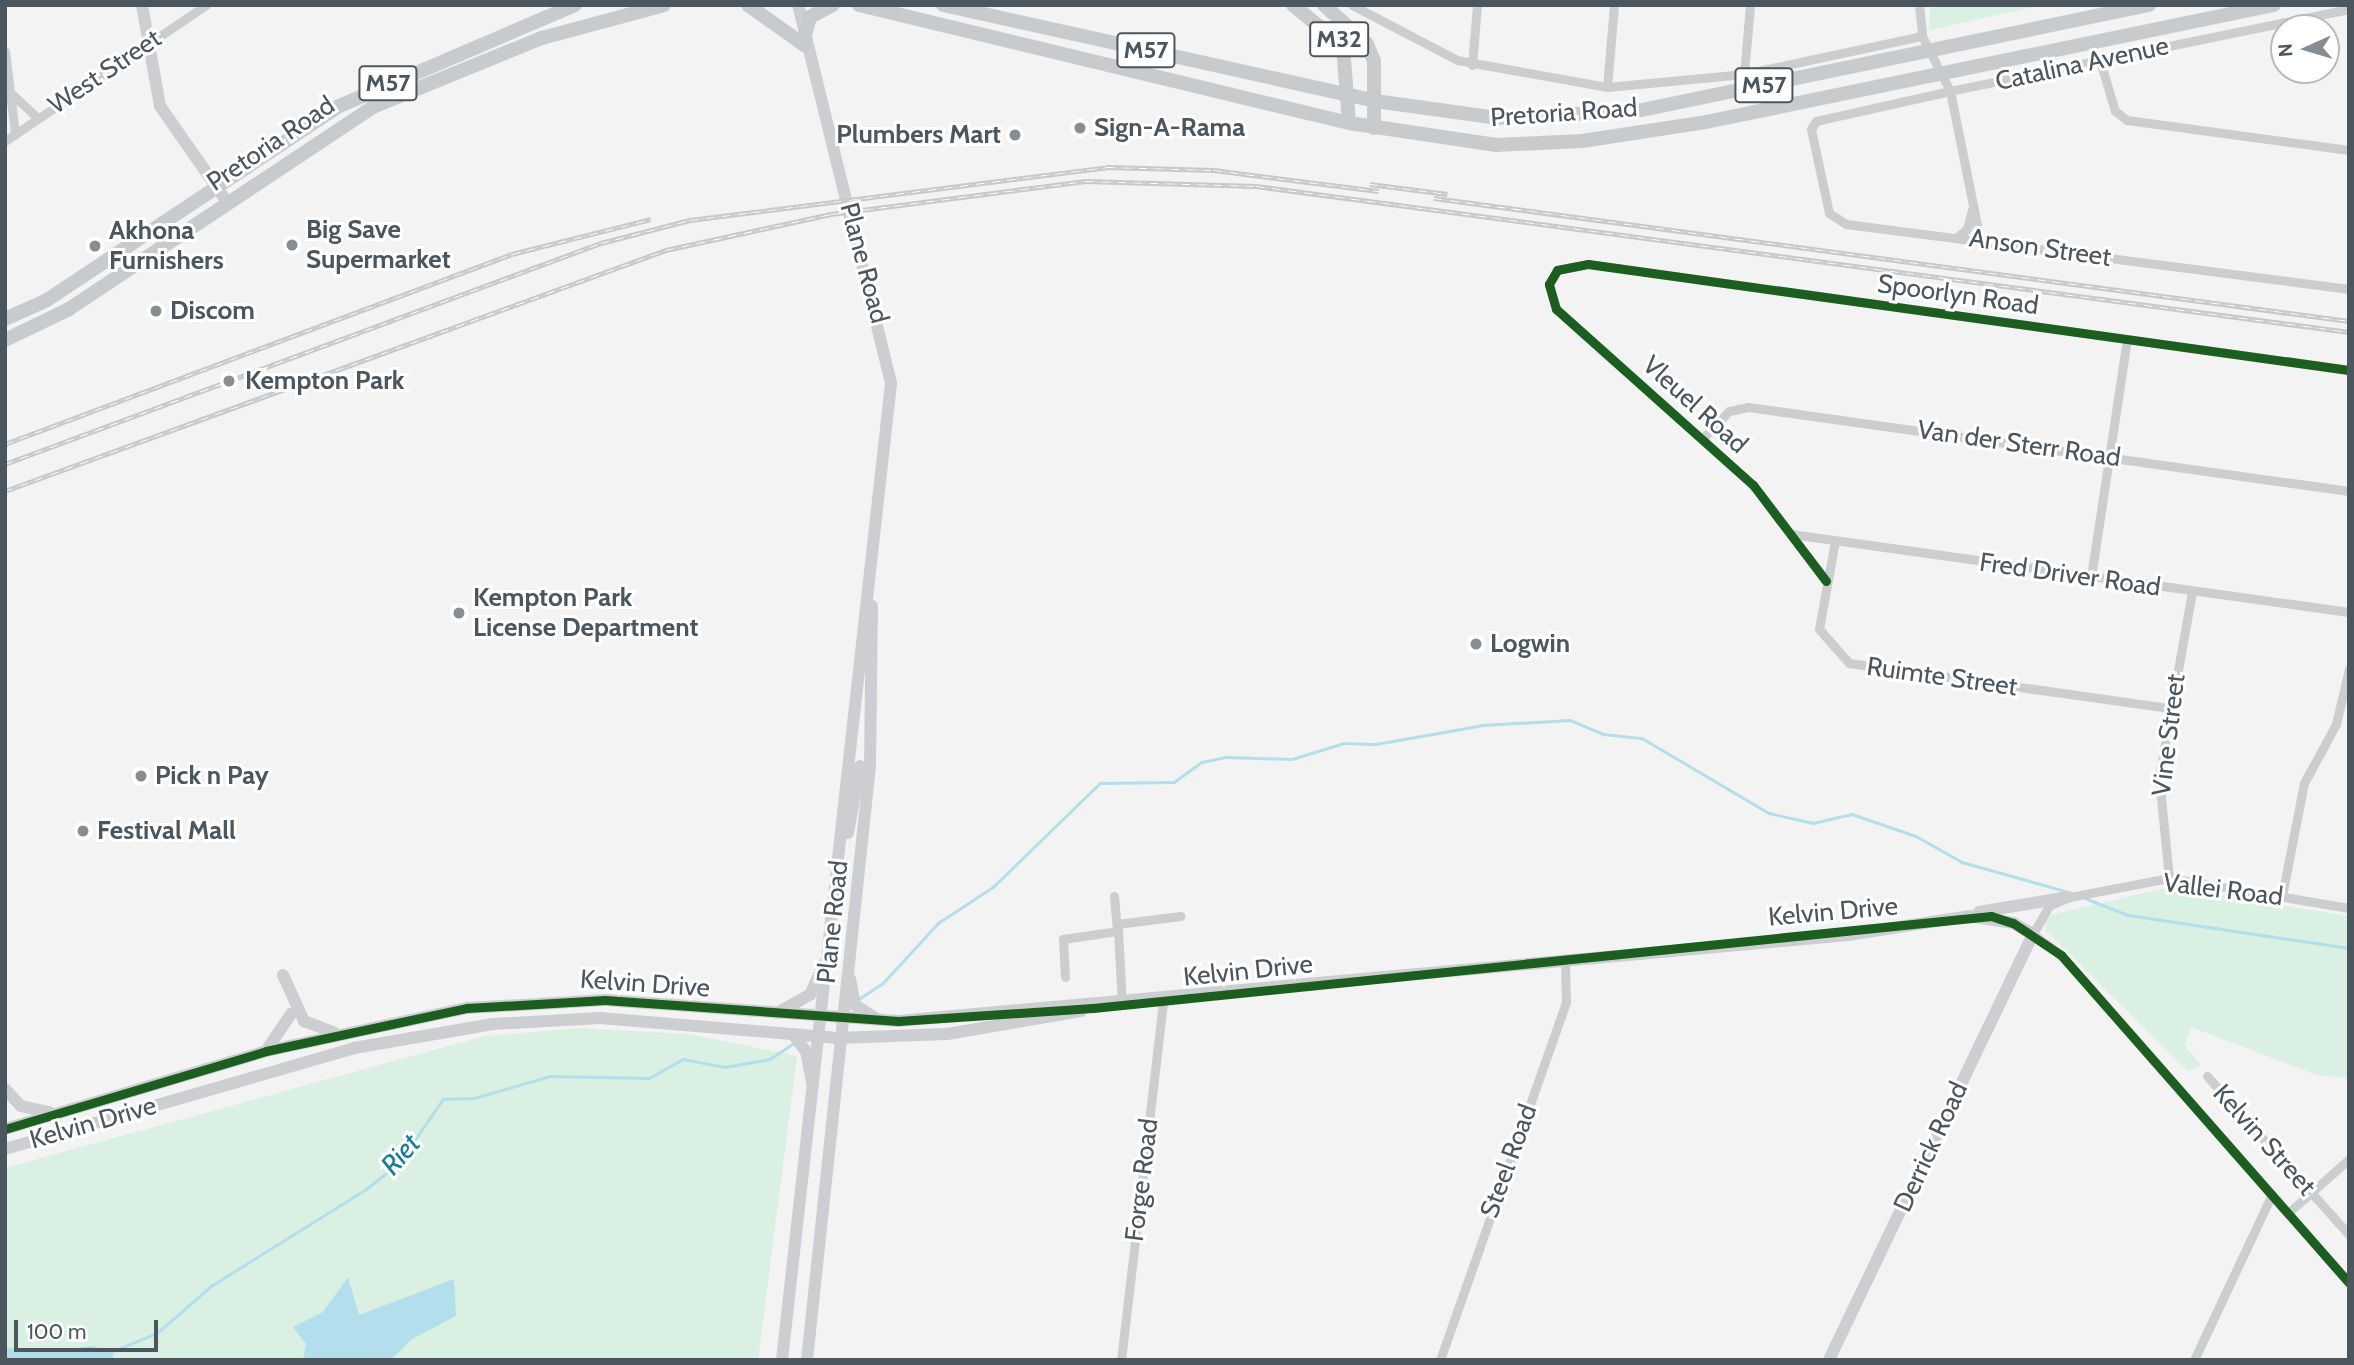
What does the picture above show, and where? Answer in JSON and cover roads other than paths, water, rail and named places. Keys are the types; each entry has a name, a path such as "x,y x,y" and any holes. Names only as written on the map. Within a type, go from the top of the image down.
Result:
{"main road":[{"name":"Pretoria Road","path":"5,319 43,303 217,190 337,107 575,5"},
{"name":"Pretoria Road","path":"5,340 69,309 375,106 542,38 643,7 664,5"},
{"path":"748,5 804,44 810,17 833,5"},
{"name":"Pretoria Road","path":"859,5 1138,69 1349,123 1496,145 1581,141 1941,74 2274,5"},
{"name":"Pretoria Road","path":"943,5 1375,101 1497,118 1584,117 2149,5"},
{"name":"M32","path":"1293,5 1336,36 1349,62 1349,123"},
{"name":"M32","path":"1324,5 1362,36 1374,61 1374,128"},
{"path":"1138,69 1147,50"},
{"path":"1325,89 1349,62"}],"street":[{"path":"142,5 160,106 227,202"},
{"name":"West Street","path":"5,141 206,5"},
{"name":"Plane Road","path":"782,1360 824,1019 877,526 890,361 804,44 798,5"},
{"path":"1352,5 1472,65 1607,87 1744,74 1922,36"},
{"path":"1472,65 1477,5"},
{"path":"1607,87 1614,5"},
{"path":"1744,74 1749,5"},
{"path":"1919,5 1922,36 1950,91 1980,240"},
{"name":"Catalina Avenue","path":"1816,121 2349,9"},
{"path":"5,51 15,134"},
{"path":"2100,61 2115,111 2127,120 2349,150"},
{"path":"12,93 38,118"},
{"name":"Anson Street","path":"1816,121 1811,141 1836,220 2349,289"},
{"path":"1957,237 1967,229 1973,206"},
{"name":"Spoorlyn Road","path":"1563,266 1588,264 2349,370"},
{"name":"Vleuel Road","path":"1563,266 1549,284 1556,309 1753,485 1826,581"},
{"path":"2091,577 2127,340"},
{"name":"Van der Sterr Road","path":"1702,439 1730,411 1748,407 2349,491"},
{"name":"Plane Road","path":"807,1360 839,1019 870,766 877,526"},
{"name":"Fred Driver Road","path":"1791,534 2349,612"},
{"name":"Ruimte Street","path":"1835,541 1819,629 1849,663 2170,708"},
{"name":"Vine Street","path":"2169,878 2159,789 2170,708 2192,592"},
{"path":"2281,896 2304,783 2336,724 2349,669"},
{"path":"839,871 860,766"},
{"name":"Vallei Road","path":"2033,934 2049,906 2069,897 2169,878 2349,908"},
{"path":"1114,896 1122,1005"},
{"path":"1969,916 2006,903 2069,897"},
{"path":"1065,977 1063,939 1180,916"},
{"name":"Kelvin Drive","path":"5,1129 266,1052 338,1034 467,1008 558,1000 666,1003 762,1016 887,1021 1093,1008 1848,935 1969,916 2003,918 2033,934 2061,955 2349,1283"},
{"name":"Derrick Road","path":"1829,1360 2033,934"},
{"path":"762,1016 786,1011 810,995 831,939"},
{"path":"847,958 855,1005 887,1021"},
{"name":"Steel Road","path":"1440,1360 1566,1002 1565,961"},
{"path":"283,975 304,1021 338,1034"},
{"name":"Forge Road","path":"1121,1360 1163,1000"},
{"name":"Kelvin Drive","path":"5,1149 354,1048 493,1024 600,1018 837,1038 947,1034 1093,1008"},
{"path":"266,1052 291,1014"},
{"path":"793,1034 806,1051 815,1099"},
{"name":"Kelvin Street","path":"2207,1076 2349,1235"},
{"path":"5,1089 27,1109 57,1112"},
{"path":"2288,1213 2349,1159"},
{"path":"2194,1360 2272,1194"}],"water":[{"path":"348,1277 359,1315 454,1279 456,1316 412,1339 391,1360 303,1360 306,1344 293,1327 323,1312"},
{"path":"91,1346 113,1351 113,1360 5,1360 5,1347 46,1352"}],"waterway":[{"path":"857,1000 882,984 938,923 993,887 1100,783 1174,782 1202,762 1225,757 1292,759 1344,743 1376,744 1484,725 1570,720 1603,734 1642,738 1769,813 1813,823 1852,814 1916,836 1962,862 2069,892"},
{"path":"2085,898 2128,915 2349,948"},
{"name":"Riet","path":"111,1352 157,1333 211,1286 366,1189 397,1165 443,1099 474,1098 550,1076 649,1078 683,1059 725,1067 770,1059 794,1043"}],"railway":[{"path":"5,464 601,243 690,220 1107,167 1214,170 1379,191"},
{"path":"5,491 666,250 831,214 1086,181 1256,186 2349,332"},
{"path":"1370,184 1447,194"},
{"path":"1434,198 2349,321"},
{"path":"5,444 512,254 651,219"}],"place":[{"name":"Sign-A-Rama","path":"1080,128"},
{"name":"Plumbers Mart","path":"1015,135"},
{"name":"Big Save Supermarket","path":"292,245"},
{"name":"Akhona Furnishers","path":"95,246"},
{"name":"Discom","path":"156,311"},
{"name":"Kempton Park","path":"229,381"},
{"name":"Kempton Park License Department","path":"459,613"},
{"name":"Logwin","path":"1476,644"},
{"name":"Pick n Pay","path":"141,776"},
{"name":"Festival Mall","path":"83,831"}]}
